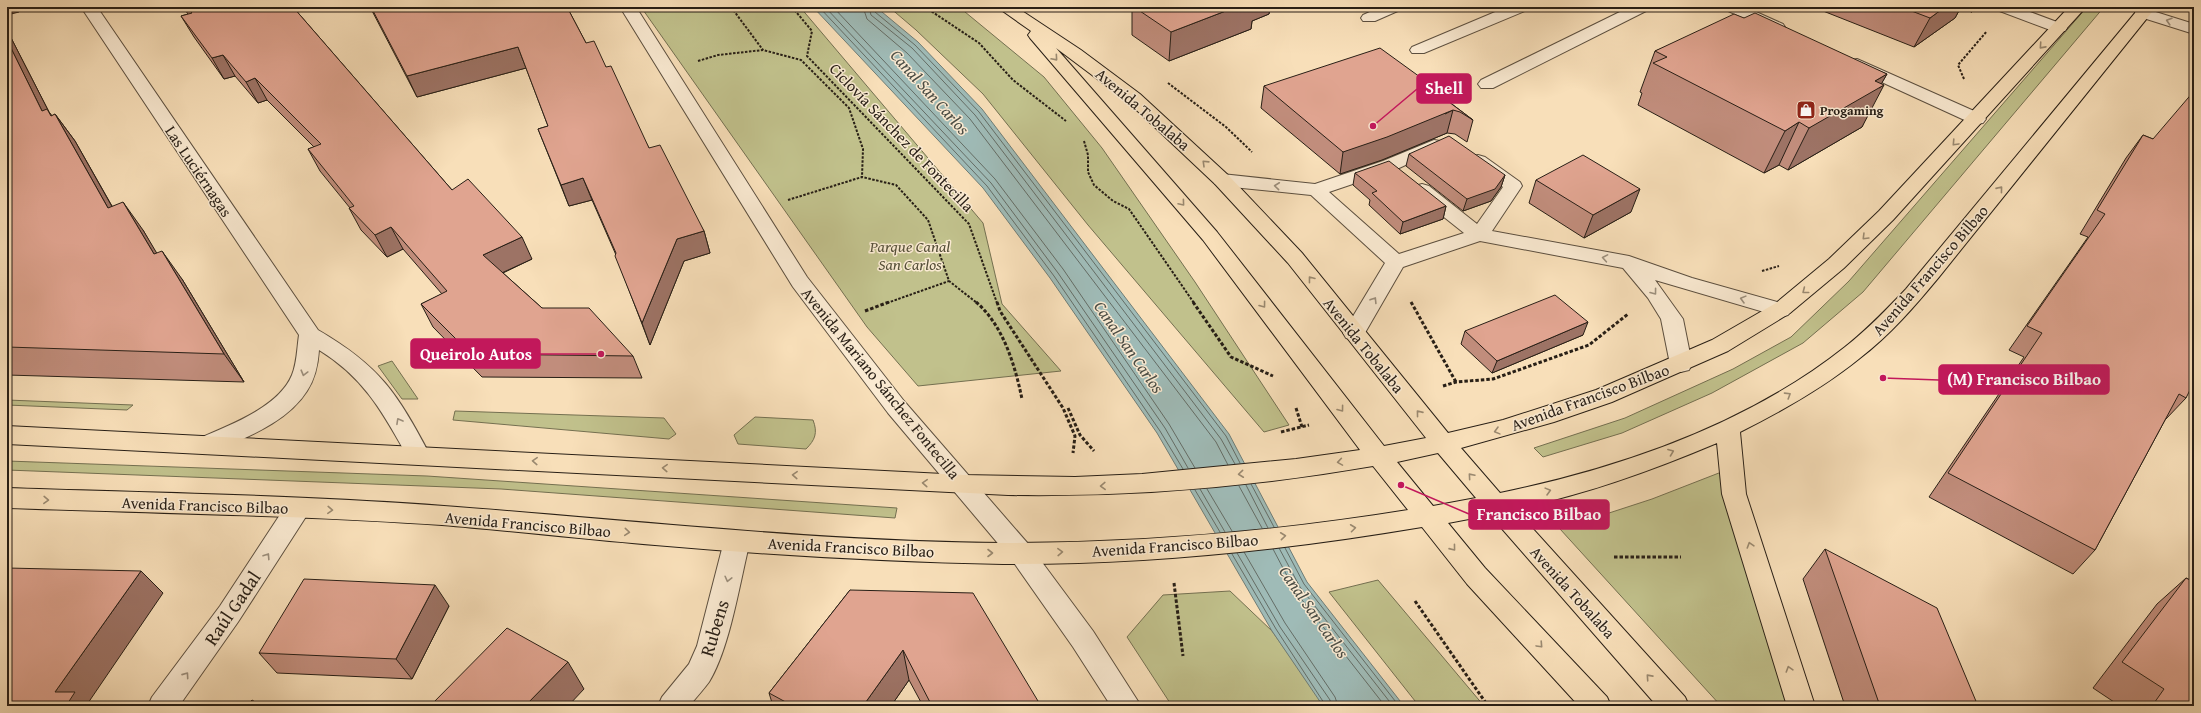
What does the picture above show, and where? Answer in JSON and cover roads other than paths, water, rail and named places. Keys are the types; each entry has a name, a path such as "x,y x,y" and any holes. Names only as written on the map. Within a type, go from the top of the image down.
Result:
{"main road":[{"name":"Avenida Tobalaba","path":"1005,7 1075,53 1134,98 1222,180 1295,258 1443,444 1547,564 1675,706"},
{"name":"Avenida Francisco Bilbao","path":"7,436 208,444 964,485 1070,487 1142,484 1280,470 1379,456 1443,444 1542,418 1626,388 1681,364 1781,310 1835,266 1884,218 1977,119 2078,7"},
{"name":"Avenida Francisco Bilbao","path":"7,498 407,513 737,542 960,553 1021,553 1179,547 1315,533 1429,518 1496,505 1590,480 1636,465 1728,427 1784,398 1833,367 1866,341 1895,314 1958,240 2146,10"},
{"name":"Avenida Tobalaba","path":"1020,18 1210,236 1379,456 1476,576 1598,706"},
{"path":"1728,427 1730,465 1734,494 1801,706"}],"street":[{"name":"Las Luciérnagas","path":"89,7 310,334 348,359 369,377 392,407 418,455"},
{"name":"Avenida Mariano Sánchez Fontecilla","path":"628,7 800,282 896,407 1021,553 1083,639 1127,706"},
{"path":"1369,18 1394,7"},
{"path":"1418,50 1521,7"},
{"path":"1487,84 1642,7"},
{"path":"1732,7 1789,33"},
{"path":"2005,8 2059,28"},
{"path":"2146,10 2194,29"},
{"path":"1839,56 1977,119"},
{"path":"1222,180 1316,190 1455,144 1513,186 1479,235 1396,262 1354,333"},
{"path":"1390,165 1479,235 1629,263 1685,283 1781,310"},
{"path":"1316,190 1396,262"},
{"path":"1629,263 1655,293 1672,319 1681,364"},
{"path":"208,444 240,431 259,420 295,390 304,373 310,334"},
{"name":"Raúl Gadal","path":"162,706 229,614 298,508"},
{"name":"Rubens","path":"672,706 699,673 711,646 737,542"}],"water":[{"name":"Canal San Carlos","path":"813,7 876,7 918,42 982,109 1229,434 1307,582 1404,706 1323,706 1272,631 1157,433 1050,278 983,188"}],"place":[{"name":"Progaming","path":"1806,110"},
{"name":"Shell","path":"1373,126"},
{"name":"Queirolo Autos","path":"601,354"},
{"name":"(M) Francisco Bilbao","path":"1883,378"},
{"name":"Francisco Bilbao","path":"1401,485"}],"park label":[{"name":"Parque Canal San Carlos","path":"910,255"}]}
